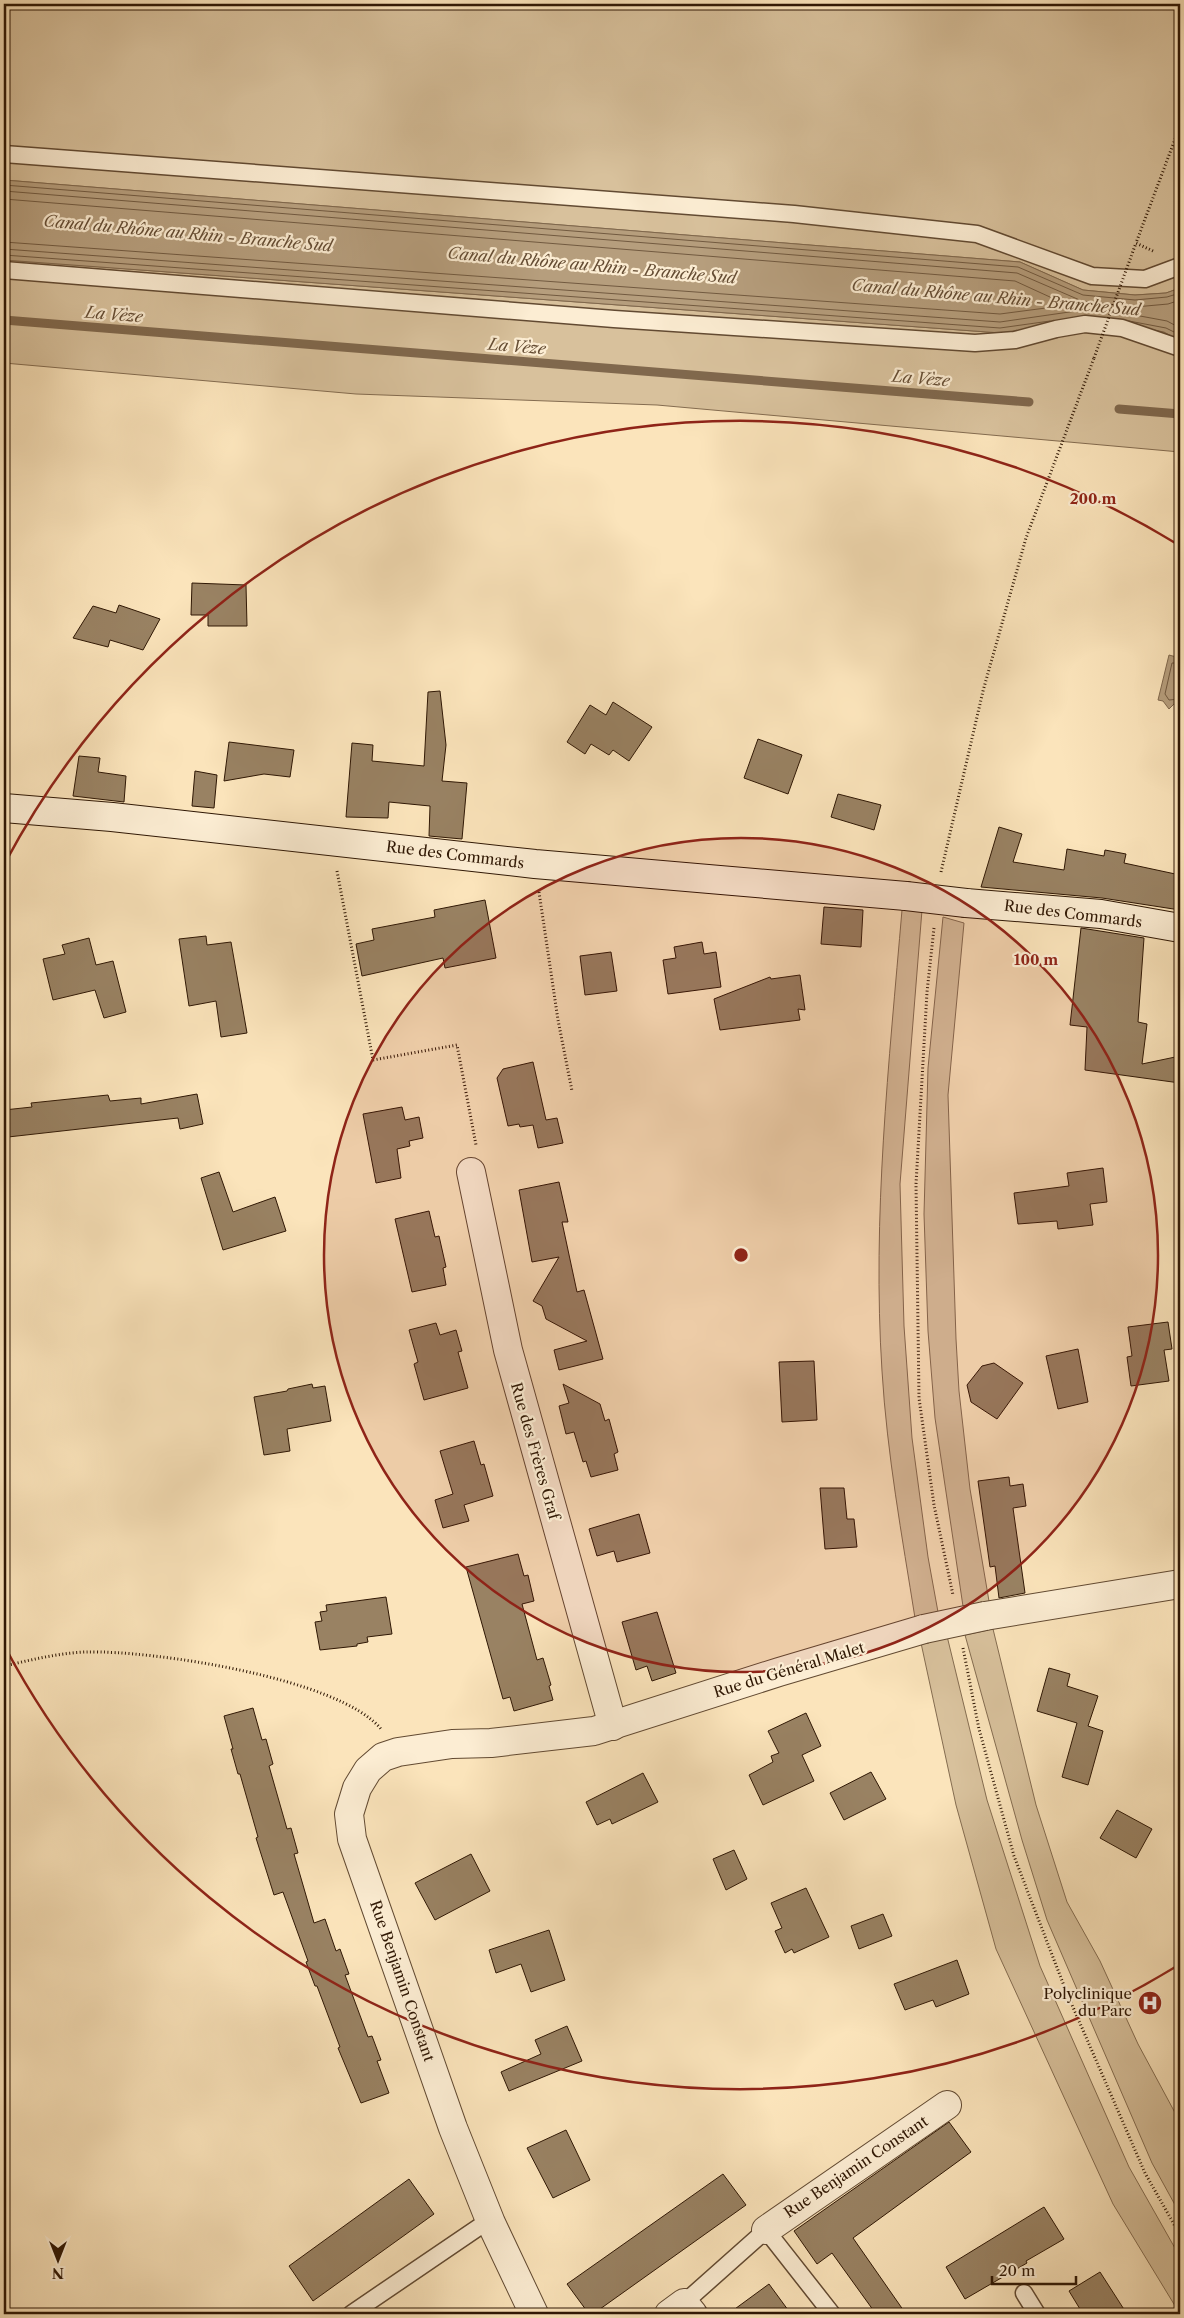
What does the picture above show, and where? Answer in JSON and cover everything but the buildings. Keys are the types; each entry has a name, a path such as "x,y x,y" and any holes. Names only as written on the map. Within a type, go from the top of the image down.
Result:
{"street":[{"name":"Rue des Commards","path":"4,808 112,817 331,840 535,864 1101,914 1180,928"},
{"name":"Rue des Frères Graf","path":"471,1172 508,1350 613,1726"},
{"name":"Rue du Général Malet","path":"398,1752 452,1744 538,1738 613,1726 779,1672 924,1629 985,1616 1180,1584"},
{"name":"Rue Benjamin Constant","path":"398,1752 383,1757 368,1770 356,1788 349,1814 352,1838 453,2128 491,2223 534,2314"},
{"name":"Rue Benjamin Constant","path":"766,2230 947,2105"}],"lane":[{"path":"4,154 794,214 977,234 1092,276 1146,279 1180,266"},
{"path":"4,270 614,319 975,343 1015,340 1056,329 1085,324 1122,328 1180,348"},
{"path":"351,2314 479,2228 491,2223"},
{"path":"766,2230 832,2314"},
{"name":"Rue Benjamin Constant","path":"682,2311 766,2230"},
{"path":"1024,2293 1037,2314"}],"path":[{"path":"941,872 983,691 1026,538 1180,126"},
{"path":"331,840 373,1060 457,1045 476,1148 471,1172"},
{"path":"535,864 558,1020 572,1091"},
{"path":"935,922 927,992 916,1184 919,1398 934,1505 954,1602"},
{"path":"962,1641 979,1729 1014,1856 1066,1991 1141,2164 1180,2236"},
{"path":"4,1666 48,1656 87,1652 160,1657 229,1668 317,1691 346,1703 372,1718 398,1752"}],"shaded area":[{"path":"4,4 1180,4 1180,288 1166,293 1135,295 1083,290 1020,262 4,180"},
{"path":"4,260 1001,333 1097,319 1164,332 1180,341 1180,452 657,405 356,394 4,363"},
{"path":"902,910 922,910 900,1184 904,1326 912,1438 928,1557 938,1612 915,1618 887,1433 879,1313 883,1140"},
{"path":"943,917 964,923 948,1095 956,1339 959,1391 970,1489 990,1607 964,1613 935,1418 928,1331 924,1214 928,1068"},
{"path":"993,1629 1036,1805 1067,1902 1100,1961 1138,2044 1180,2122 1180,2214 1152,2163 1047,1920 1022,1840 965,1635"},
{"path":"947,1636 987,1800 1040,1966 1129,2167 1180,2257 1180,2314 1113,2204 996,1949 956,1805 921,1643"}],"water":[{"name":"Canal du Rhône au Rhin - Branche Sud","path":"4,180 1020,262 1083,290 1135,295 1166,293 1180,288 1180,341 1164,332 1097,319 1001,333 4,260"},
{"path":"1169,655 1180,658 1180,704 1175,703 1169,709 1163,701 1158,700"}],"waterway":[{"name":"La Vèze","path":"4,320 1029,402"},
{"path":"1119,409 1180,414"}],"place":[{"name":"Polyclinique du Parc","path":"1150,2003"}]}
